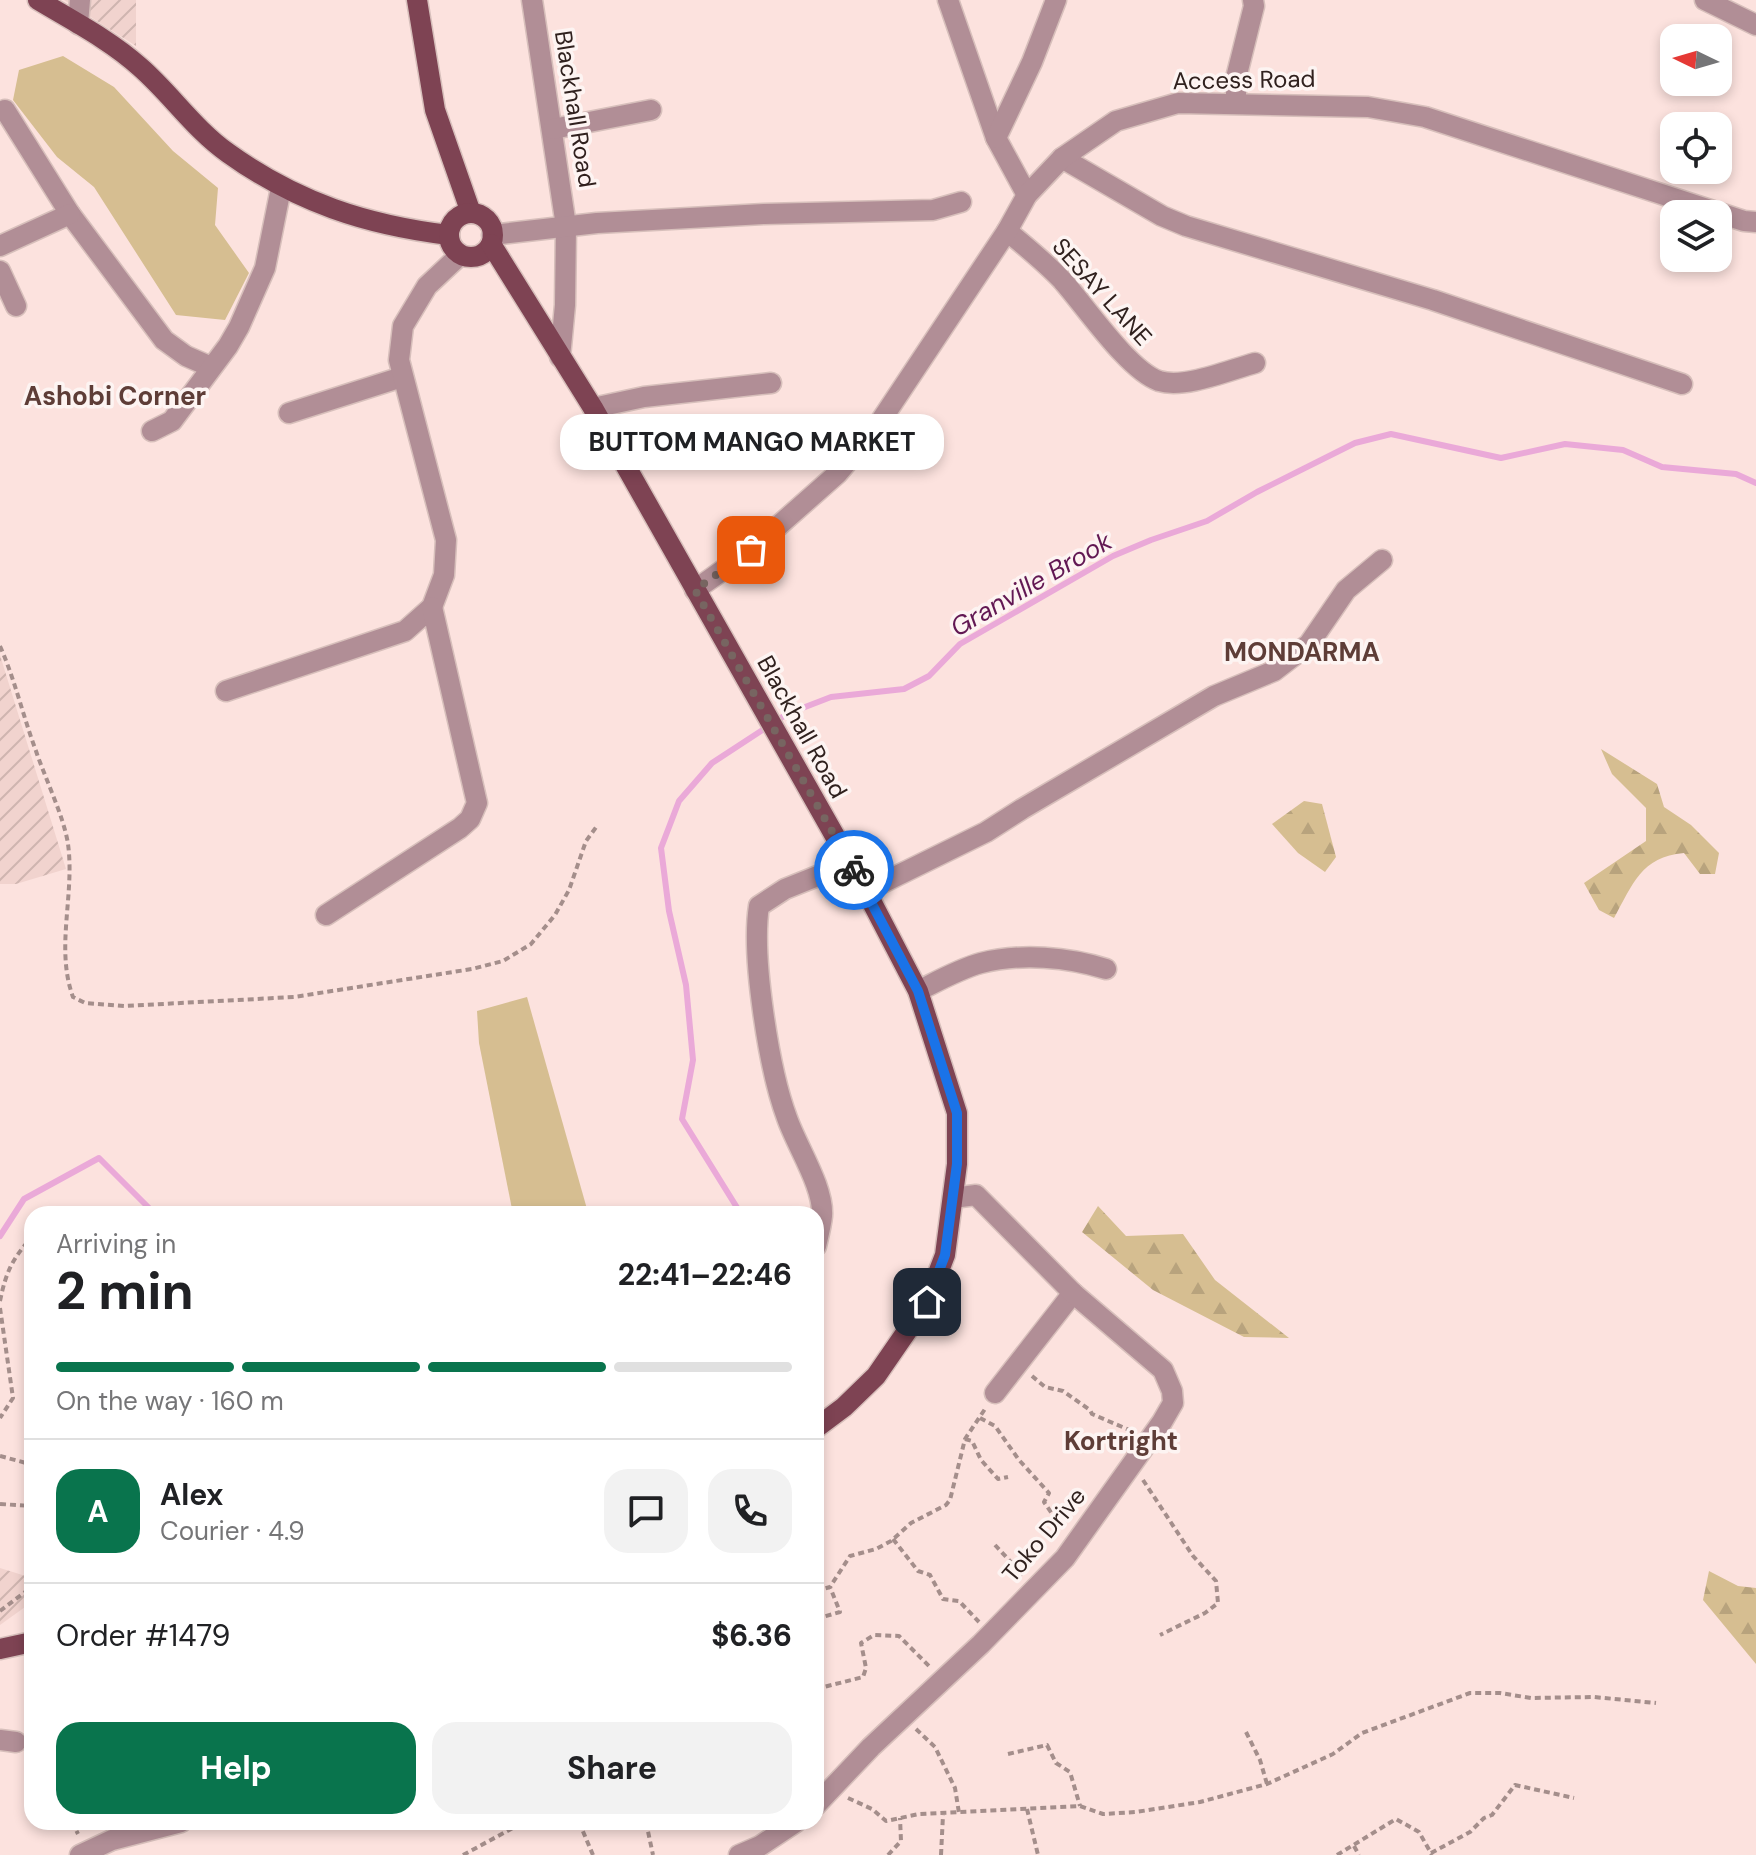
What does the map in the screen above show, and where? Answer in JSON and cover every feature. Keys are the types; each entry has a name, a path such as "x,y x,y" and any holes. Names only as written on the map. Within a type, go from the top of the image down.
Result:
{"main road":[{"path":"38,0 107,41 141,68 186,116 225,151 281,188 348,215 404,229 449,235"},
{"path":"417,0 435,110 471,213 486,220 492,240 478,256 460,255 454,250 449,235 456,220 471,213"},
{"name":"Blackhall Road","path":"492,240 593,408 866,891 918,991 957,1113 957,1164 945,1255 927,1302 876,1376 824,1422"},
{"path":"0,1649 24,1644"}],"street":[{"path":"78,24 80,0"},
{"name":"Blackhall Road","path":"532,0 566,226 565,305 560,357"},
{"path":"948,0 996,138 1027,195"},
{"path":"996,138 1032,62 1056,0"},
{"path":"1236,103 1236,78 1253,0"},
{"path":"1705,0 1756,25"},
{"name":"Access Road","path":"695,590 751,550 837,474 876,428 1007,231 1027,195 1062,158 1116,121 1178,103 1368,107 1425,117 1744,221 1756,222"},
{"path":"5,110 57,188 70,214 164,340 186,356 211,367"},
{"path":"553,129 651,110"},
{"path":"1062,158 1162,216 1186,226 1433,300 1682,384"},
{"path":"152,431 172,421 228,346 265,268 281,188"},
{"name":"Blackhall Road","path":"566,226 764,214 933,210 961,202"},
{"path":"0,246 70,214"},
{"path":"492,240 566,226"},
{"name":"SESAY LANE","path":"1007,231 1061,280 1136,368 1161,382 1190,382 1255,363"},
{"path":"226,691 405,631 432,607 444,575 446,540 399,360 403,326 427,286 460,255"},
{"path":"0,271 16,306"},
{"path":"289,413 402,377"},
{"path":"593,408 644,397 771,383"},
{"path":"866,891 986,832 1214,696 1274,671 1309,644 1346,590 1382,560"},
{"path":"326,915 460,828 470,819 477,803 432,607"},
{"path":"820,1206 818,1193 786,1117 777,1080 761,995 756,922 759,906 771,897 850,863"},
{"path":"918,991 982,963 1056,958 1106,969"},
{"name":"Toko Drive","path":"824,1797 871,1747 991,1634 1075,1544 1173,1403 1172,1391 1163,1370 1073,1293 976,1195 953,1198"},
{"path":"995,1393 1073,1293"},
{"path":"80,1855 112,1840 150,1830"},
{"path":"739,1855 784,1830"}],"path":[{"path":"0,646 68,842 67,981 73,997 85,1003 124,1006 294,997 472,969 503,961 531,944 555,915 569,890 586,841 597,826"},
{"path":"0,1301 6,1273 24,1246"},
{"path":"0,1308 13,1398 0,1418"},
{"path":"1018,1363 1045,1387 1063,1391 1092,1414 1133,1431 1148,1442"},
{"path":"824,1589 830,1587 850,1556 876,1549 911,1523 946,1505 950,1500 965,1439 995,1393"},
{"path":"980,1418 995,1426 1019,1460 1049,1493 1044,1502 1075,1544"},
{"path":"965,1439 972,1441 981,1460 998,1479 1008,1477"},
{"path":"0,1456 24,1462"},
{"path":"1141,1477 1193,1556 1216,1581 1218,1603 1205,1613 1160,1635"},
{"path":"0,1504 24,1506"},
{"path":"893,1539 918,1571 930,1575 943,1599 959,1601 991,1634"},
{"path":"995,1545 1036,1588"},
{"path":"824,1617 840,1612 830,1587"},
{"path":"0,1611 24,1593"},
{"path":"824,1687 863,1677 866,1668 861,1643 874,1635 899,1636 944,1679"},
{"path":"832,1789 872,1809 886,1821 919,1814 1080,1806 1103,1814 1200,1802 1267,1784 1333,1754 1362,1733 1470,1693 1500,1693 1531,1698 1594,1697 1656,1703"},
{"path":"1246,1732 1260,1760 1267,1784"},
{"path":"1008,1754 1047,1745 1056,1763 1070,1772 1080,1806"},
{"path":"935,1747 955,1788 959,1813"},
{"path":"1337,1855 1396,1819 1419,1832 1431,1854 1470,1832 1484,1818 1492,1815 1515,1785 1574,1798"},
{"path":"1027,1809 1038,1855"},
{"path":"941,1855 943,1815"},
{"path":"888,1855 901,1841 900,1818"},
{"path":"463,1855 509,1830"},
{"path":"582,1830 593,1855"},
{"path":"648,1830 653,1855"},
{"path":"1354,1846 1359,1855"}],"shaded area":[{"path":"64,0 136,0 136,46"},
{"path":"0,655 66,869 16,884 0,884"},
{"path":"0,1568 24,1576 24,1608 0,1625"}],"green space":[{"path":"63,56 114,87 173,151 218,188 215,225 249,273 225,320 176,315 94,187 57,157 13,100 19,70"},
{"path":"1601,749 1657,784 1664,807 1691,825 1719,853 1715,874 1700,874 1684,853 1648,866 1614,918 1599,910 1584,883 1646,841 1646,808 1612,774"},
{"path":"1304,801 1322,804 1336,857 1325,872 1298,853 1272,824"},
{"path":"527,997 586,1206 511,1206 479,1043 477,1011"},
{"path":"1098,1206 1126,1236 1183,1234 1215,1280 1289,1338 1244,1337 1153,1290 1082,1232"},
{"path":"1709,1571 1738,1586 1756,1588 1756,1664 1703,1600"}],"waterway":[{"name":"Granville Brook","path":"736,1206 682,1119 693,1060 686,985 669,911 661,848 679,801 712,763 787,714 831,697 904,689 929,676 960,644 1113,556 1207,521 1355,443 1391,434 1501,458 1565,444 1623,450 1662,467 1736,474 1756,483"},
{"name":"Granville Brook","path":"0,1236 24,1199 99,1158 147,1206"}],"way so far":[{"path":"751,550 695,590 854,870"}],"place":[{"name":"BUTTOM MANGO MARKET","path":"751,550"}],"district":[{"name":"Ashobi Corner","path":"115,396"},
{"name":"MONDARMA","path":"1302,652"},
{"name":"Kortright","path":"1121,1441"}],"route":[{"path":"854,870 918,991 957,1113 957,1164 945,1255 927,1302"}]}
